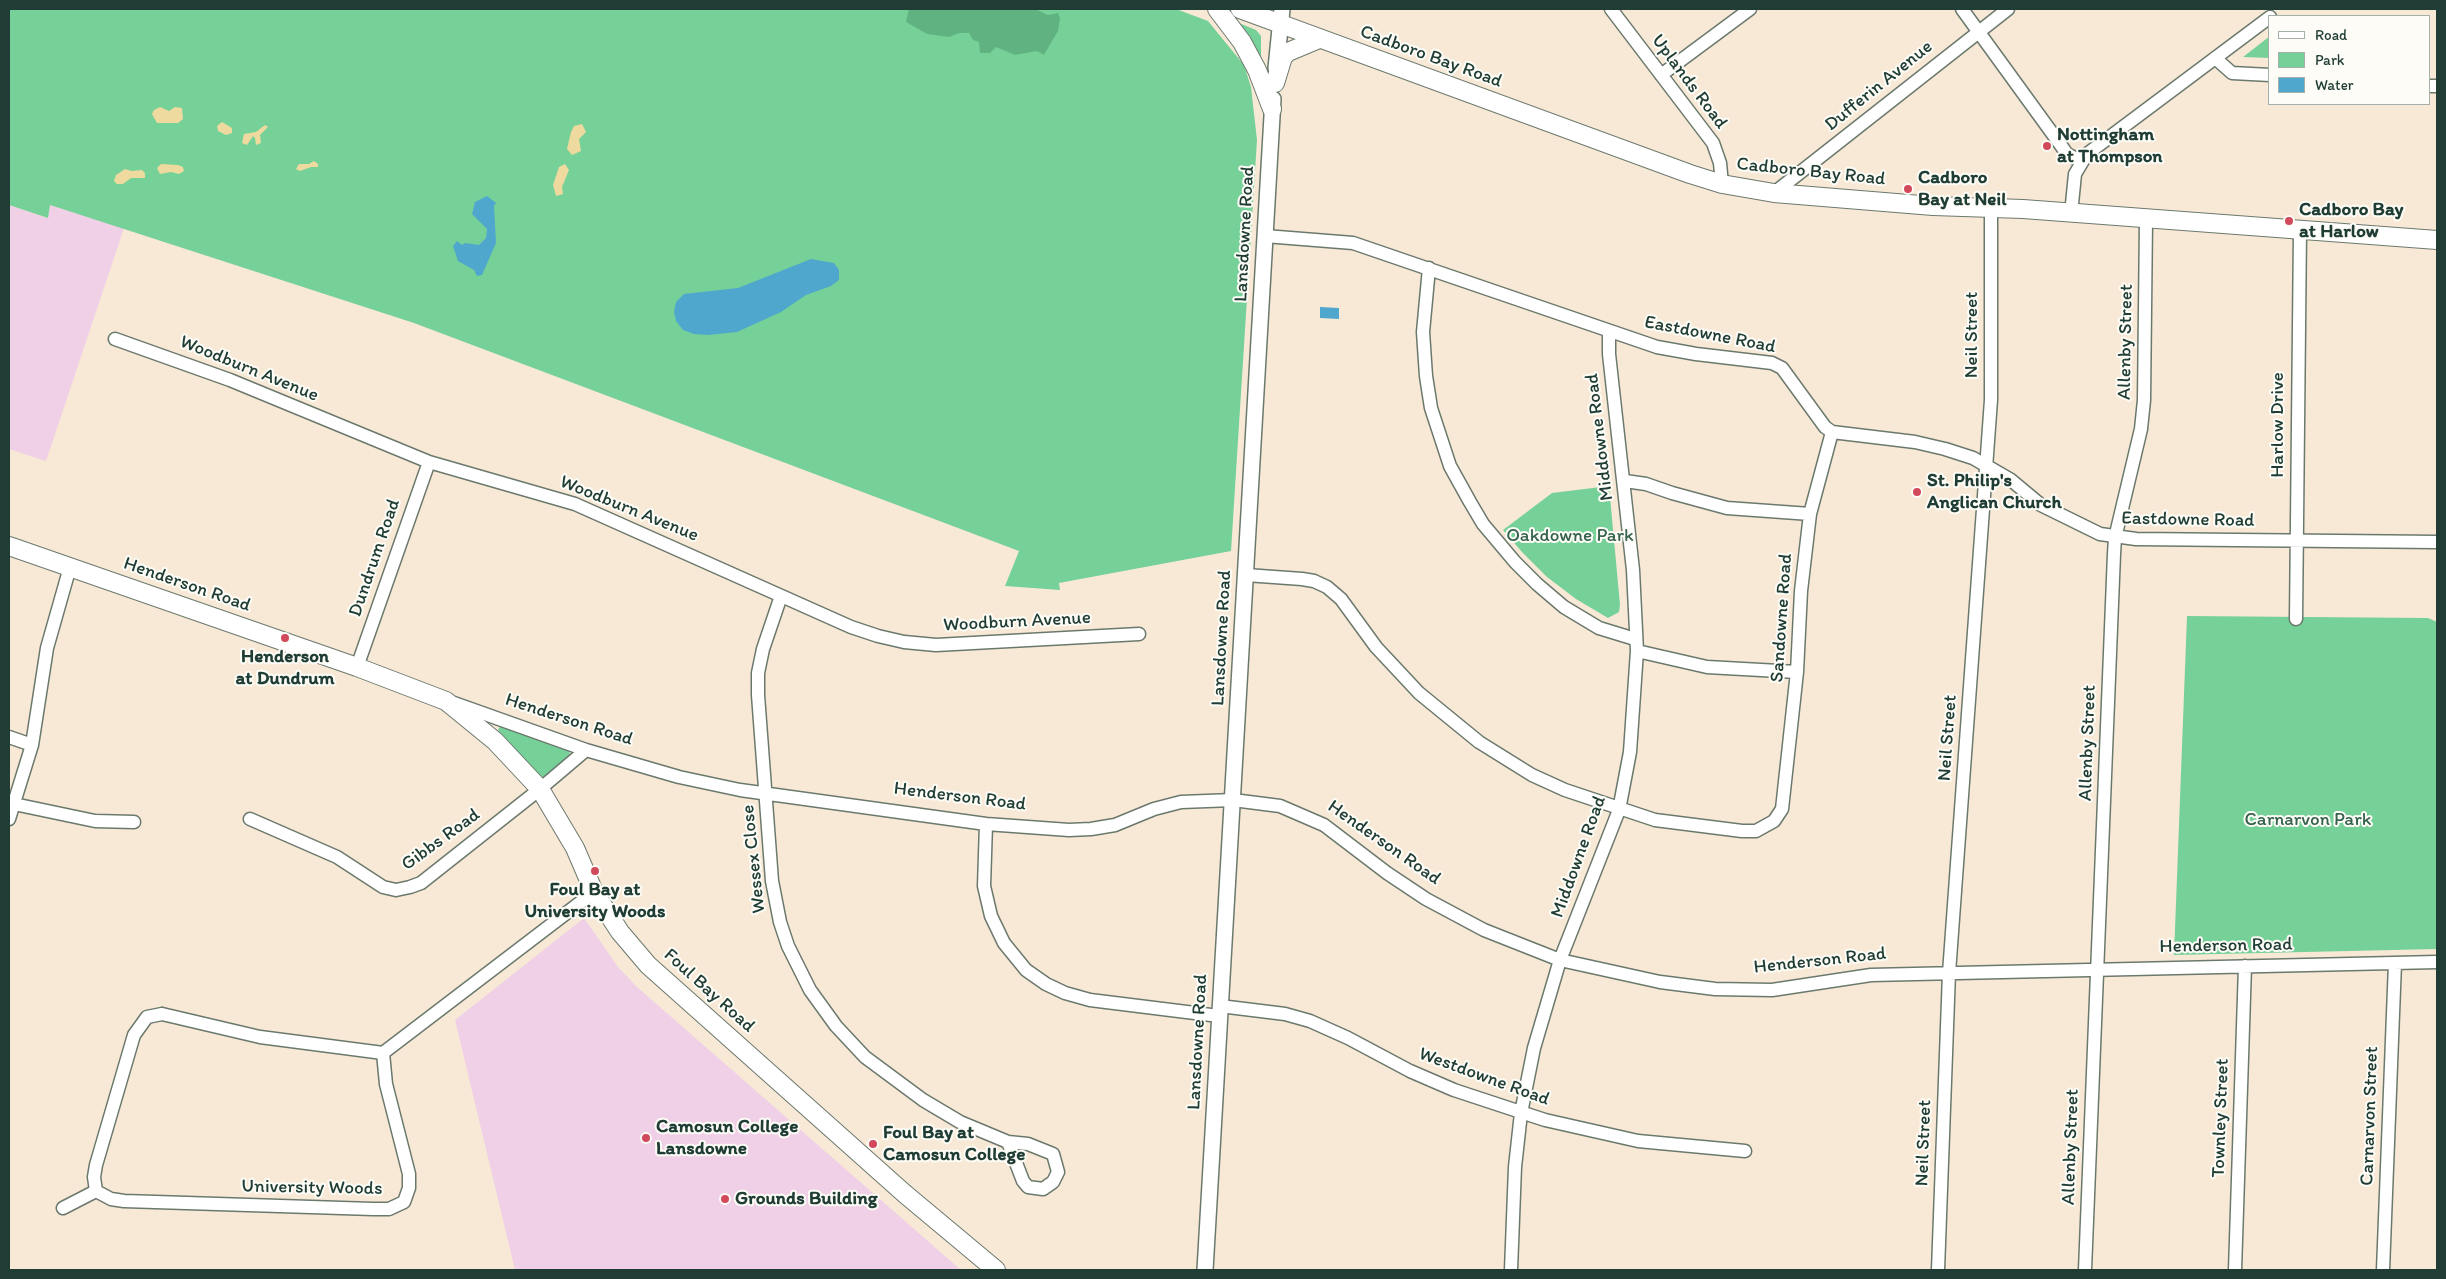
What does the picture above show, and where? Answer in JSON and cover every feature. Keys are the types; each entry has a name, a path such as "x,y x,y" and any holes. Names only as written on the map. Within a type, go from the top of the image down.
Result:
{"main road":[{"path":"1217,9 1242,42 1257,70 1272,108"},
{"name":"Cadboro Bay Road","path":"1240,9 1282,16 1319,39 1722,184 1774,193 1933,206 1992,208 2437,240"},
{"path":"1275,83 1283,58 1288,52 1319,39"},
{"name":"Henderson Road","path":"9,546 357,666 446,700"},
{"name":"Foul Bay Road","path":"446,700 494,741 540,790 575,848 594,892 620,932 648,965 905,1194 996,1270"}],"street":[{"name":"Uplands Road","path":"1611,9 1713,143 1720,163 1722,184"},
{"path":"1661,75 1750,9"},
{"path":"1962,9 2067,154 2081,162"},
{"name":"Dufferin Avenue","path":"1774,193 2008,9"},
{"name":"Lansdowne Road","path":"1205,1270 1272,108 1282,16"},
{"path":"2070,214 2074,181 2081,162 2107,138 2268,18"},
{"path":"2215,58 2232,72 2268,75"},
{"name":"Neil Street","path":"1938,1270 1949,973 1991,400 1992,208"},
{"name":"Allenby Street","path":"2085,1270 2116,538 2141,429 2144,400 2146,220"},
{"name":"Harlow Drive","path":"2296,620 2300,230"},
{"name":"Eastdowne Road","path":"1265,236 1353,243 1609,332 1679,351 1772,363 1782,368 1825,427 1832,432 1928,445 1960,453 1987,464 2012,480 2041,505 2066,519 2116,538 2437,542"},
{"path":"1429,268 1423,332 1426,376 1431,408 1442,445 1454,474 1483,524 1515,562 1537,584 1564,606 1599,628 1636,645 1708,668 1797,672"},
{"name":"Middowne Road","path":"1511,1270 1515,1167 1521,1113 1534,1048 1560,960 1619,810 1630,752 1636,645 1633,570 1609,354 1609,332"},
{"name":"Woodburn Avenue","path":"115,339 230,380 428,462 575,504 851,627 904,642 966,644 1139,634"},
{"name":"Sandowne Road","path":"1619,810 1656,820 1742,831 1756,831 1774,821 1782,808 1797,672 1801,591 1810,514 1832,432"},
{"name":"Dundrum Road","path":"357,666 428,462"},
{"path":"1624,481 1646,484 1726,508 1810,514"},
{"path":"9,818 32,745 47,648 57,604 70,567"},
{"path":"1246,574 1314,580 1327,586 1341,599 1376,646 1419,693 1479,742 1532,776 1619,810"},
{"name":"Wessex Close","path":"781,596 763,649 758,673 775,900 788,946 810,990 836,1026 865,1057 890,1077 960,1122 1008,1142"},
{"name":"Henderson Road","path":"446,700 586,750 679,777 766,794 986,824 1069,830 1091,829 1115,825 1154,809 1181,802 1233,800 1280,806 1310,817 1324,825 1387,873 1452,914 1491,933 1560,960 1660,982 1739,990 1772,990 1871,975 2437,962"},
{"path":"9,737 32,745"},
{"name":"Gibbs Road","path":"250,819 337,857 382,887 396,890 410,888 421,882 540,790 586,750"},
{"path":"14,804 95,821 134,822"},
{"name":"Westdowne Road","path":"986,824 984,886 991,916 1004,943 1026,970 1053,987 1090,1000 1220,1011 1285,1014 1310,1021 1348,1038 1410,1071 1454,1090 1521,1113 1596,1133 1638,1141 1745,1151"},
{"path":"63,1208 96,1191 94,1177 96,1165 134,1035 147,1017 162,1014 260,1037 382,1053 594,892"},
{"name":"Carnarvon Street","path":"2382,1270 2395,963"},
{"name":"Townley Street","path":"2235,1270 2245,966"},
{"name":"University Woods","path":"96,1191 111,1199 124,1201 373,1209 389,1209 404,1202 410,1188 409,1174 386,1084 382,1053"}],"shaded area":[{"path":"9,205 47,218 50,205 124,228 46,461 9,449"},
{"name":"Camosun College Lansdowne","path":"584,918 618,967 637,987 961,1270 515,1270 455,1020"}],"green space":[{"path":"9,9 1176,9 1208,21 1244,65 1251,87 1257,140 1231,551 1059,583 1060,590 1005,586 1019,551 414,323 50,205 48,218 9,205"},
{"path":"909,9 1035,9 1048,15 1058,13 1060,18 1058,31 1044,55 1037,51 1015,55 996,47 990,53 980,53 979,42 973,40 969,33 959,33 949,37 927,34 906,22"},
{"path":"1239,23 1256,30 1261,36 1261,64"},
{"path":"2268,38 2268,58 2243,57"},
{"name":"Oakdowne Park","path":"1609,486 1620,605 1619,612 1608,618 1576,599 1547,577 1503,530 1552,493"},
{"name":"Carnarvon Park","path":"2187,616 2428,618 2437,622 2437,949 2174,955"},
{"path":"501,725 569,748 570,756 543,777 539,776 498,730"}],"sand":[{"path":"160,107 169,111 175,107 182,108 183,119 178,123 157,123 152,114 154,110"},
{"path":"222,122 232,128 232,133 226,135 218,131 217,126"},
{"path":"582,124 586,132 579,139 581,151 572,155 567,149 571,132 574,126"},
{"path":"265,125 268,127 260,135 261,143 256,145 253,136 247,145 242,143 244,134 256,132"},
{"path":"314,161 318,164 318,167 311,167 300,171 296,169 299,164 309,164"},
{"path":"161,164 178,165 183,167 184,171 179,174 171,172 160,174 157,168"},
{"path":"565,164 569,170 562,187 563,194 556,196 553,185 559,167"},
{"path":"125,169 132,171 142,170 145,173 145,178 131,178 123,184 117,184 114,181 116,175"}],"water":[{"path":"487,196 496,203 494,206 496,243 482,275 477,276 474,270 458,261 453,246 457,241 462,245 465,243 479,245 486,238 487,229 472,214 475,202"},
{"path":"811,259 834,263 839,270 839,280 831,286 806,295 781,312 737,332 708,335 694,334 683,330 676,321 674,312 676,302 684,294 738,288"},
{"path":"1320,307 1339,308 1339,319 1320,318"}],"place":[{"name":"Nottingham at Thompson","path":"2047,146"},
{"name":"Cadboro Bay at Neil","path":"1908,189"},
{"name":"Cadboro Bay at Harlow","path":"2289,221"},
{"name":"St. Philip's Anglican Church","path":"1917,492"},
{"name":"Henderson at Dundrum","path":"285,638"},
{"name":"Foul Bay at University Woods","path":"595,871"},
{"name":"Camosun College Lansdowne","path":"646,1138"},
{"name":"Foul Bay at Camosun College","path":"873,1144"},
{"name":"Grounds Building","path":"725,1199"}]}
